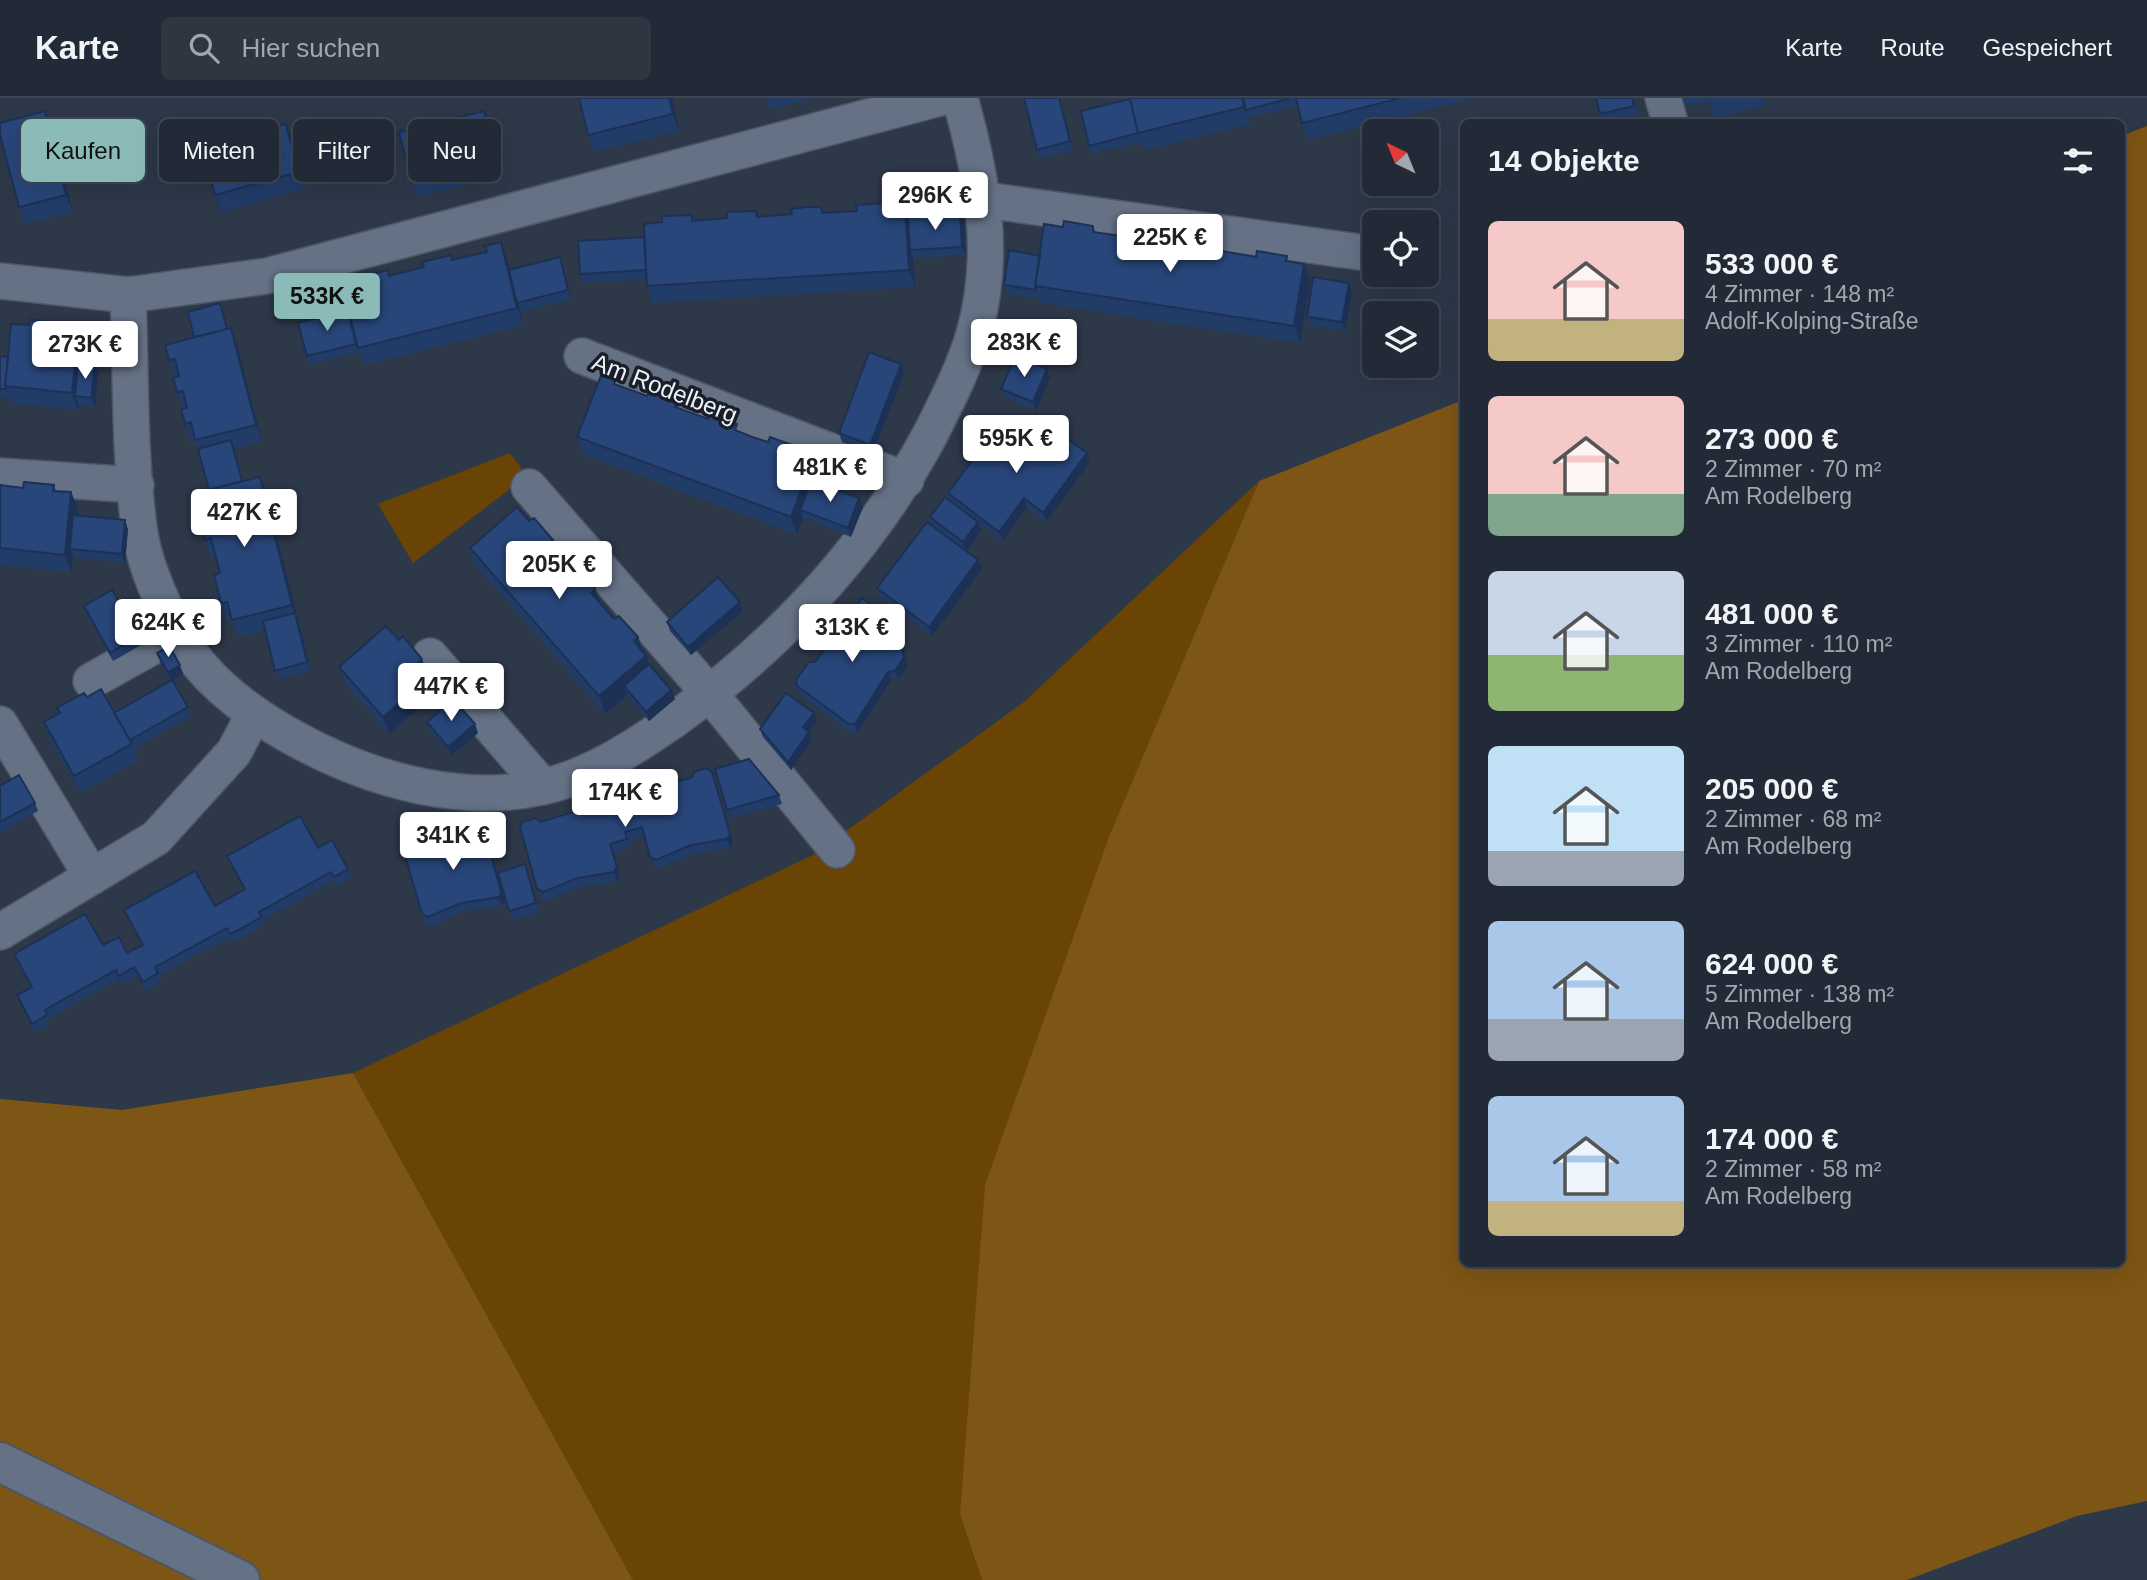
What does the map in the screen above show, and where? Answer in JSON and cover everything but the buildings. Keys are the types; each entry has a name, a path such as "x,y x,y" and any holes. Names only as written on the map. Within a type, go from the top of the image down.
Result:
{"street":[{"path":"0,281 128,296 267,276 940,98"},
{"path":"128,296 139,531 160,594 177,633 203,666 253,716 350,766 442,792 543,787 589,769 640,743 710,694 783,631 826,585 868,535 906,480 950,397 974,332 986,255 985,200 960,98"},
{"path":"1663,98 1669,119"},
{"path":"985,200 1362,252"},
{"name":"Am Rodelberg","path":"582,356 906,480"},
{"path":"0,476 136,485"},
{"path":"529,487 710,694 837,850"},
{"path":"91,681 177,633"},
{"path":"430,656 543,787"},
{"path":"0,932 156,838 234,752 253,716"},
{"path":"0,724 92,877"},
{"path":"0,1462 240,1580"}],"shaded area":[{"path":"2147,126 2147,1501 2077,1516 1907,1580 982,1580 960,1515 985,1185 1110,834 1259,481 1460,401 1460,1267 2125,1267 2125,134"},
{"path":"510,453 527,476 413,563 378,504"},
{"path":"1259,481 1110,834 960,1515 982,1580 633,1580 353,1073 813,855 1024,702"},
{"path":"353,1073 633,1580 0,1580 0,1099 122,1110"}]}
